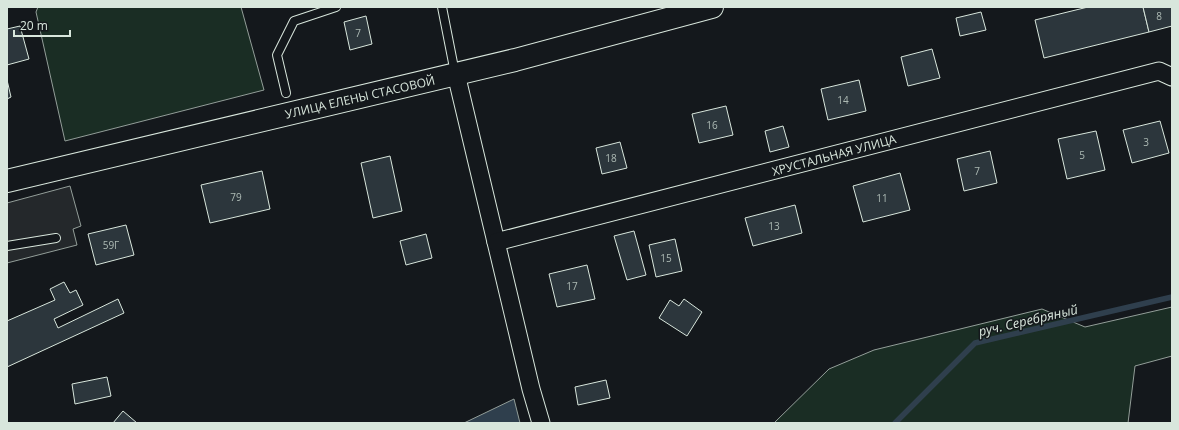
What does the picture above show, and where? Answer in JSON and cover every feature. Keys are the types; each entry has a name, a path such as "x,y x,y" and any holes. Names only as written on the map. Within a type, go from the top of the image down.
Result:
{"main road":[{"name":"УЛИЦА ЕЛЕНЫ СТАСОВОЙ","path":"7,181 516,60 712,7"}],"street":[{"name":"ХРУСТАЛЬНАЯ УЛИЦА","path":"496,242 1159,71 1172,77"},
{"path":"456,74 531,389 541,423"}],"lane":[{"path":"286,93 277,55 294,21 336,7"},
{"path":"442,7 456,74"},
{"path":"7,246 56,238"}],"green space":[{"path":"38,7 241,7 264,90 65,141 36,12"},
{"path":"1172,307 1172,356 1135,366 1128,423 774,423 829,369 874,350 1042,309 1085,327"}],"shaded area":[{"path":"70,186 81,226 73,229 77,245 7,263 7,203"}],"water":[{"path":"514,399 520,423 464,423"}],"building":[{"path":"1088,7 1143,7 1149,32 1044,58 1035,20"},
{"path":"1143,7 1172,7 1172,26 1149,32"},
{"path":"981,12 986,30 960,36 956,18"},
{"path":"366,16 372,44 350,50 344,22"},
{"path":"20,26 29,59 7,65 7,29"},
{"path":"932,49 940,78 908,86 901,57"},
{"path":"7,80 11,97 7,99"},
{"path":"859,80 866,111 828,120 821,89"},
{"path":"726,106 733,135 699,143 692,114"},
{"path":"1160,121 1169,153 1132,163 1123,130"},
{"path":"783,126 789,147 770,152 765,131"},
{"path":"1096,131 1105,170 1067,179 1058,139"},
{"path":"620,142 627,168 602,174 596,148"},
{"path":"990,151 997,183 964,191 957,159"},
{"path":"390,156 402,211 373,218 361,163"},
{"path":"262,171 270,209 210,223 201,185"},
{"path":"900,173 910,210 863,222 853,186"},
{"path":"795,205 802,233 753,246 745,218"},
{"path":"126,225 134,255 96,265 88,234"},
{"path":"634,231 646,275 627,280 614,236"},
{"path":"426,234 432,258 406,265 400,241"},
{"path":"675,239 682,271 656,277 649,245"},
{"path":"587,265 595,299 557,307 549,274"},
{"path":"64,282 70,293 76,290 83,305 54,319 58,328 118,299 124,313 7,367 7,321 55,300 50,289"},
{"path":"684,299 702,312 687,336 659,318 670,300 679,306"},
{"path":"107,377 111,396 75,404 72,384"},
{"path":"606,380 610,398 578,405 575,387"},
{"path":"123,411 137,423 113,423"}],"waterway":[{"name":"руч. Серебряный","path":"895,423 975,343 1172,297"}]}
